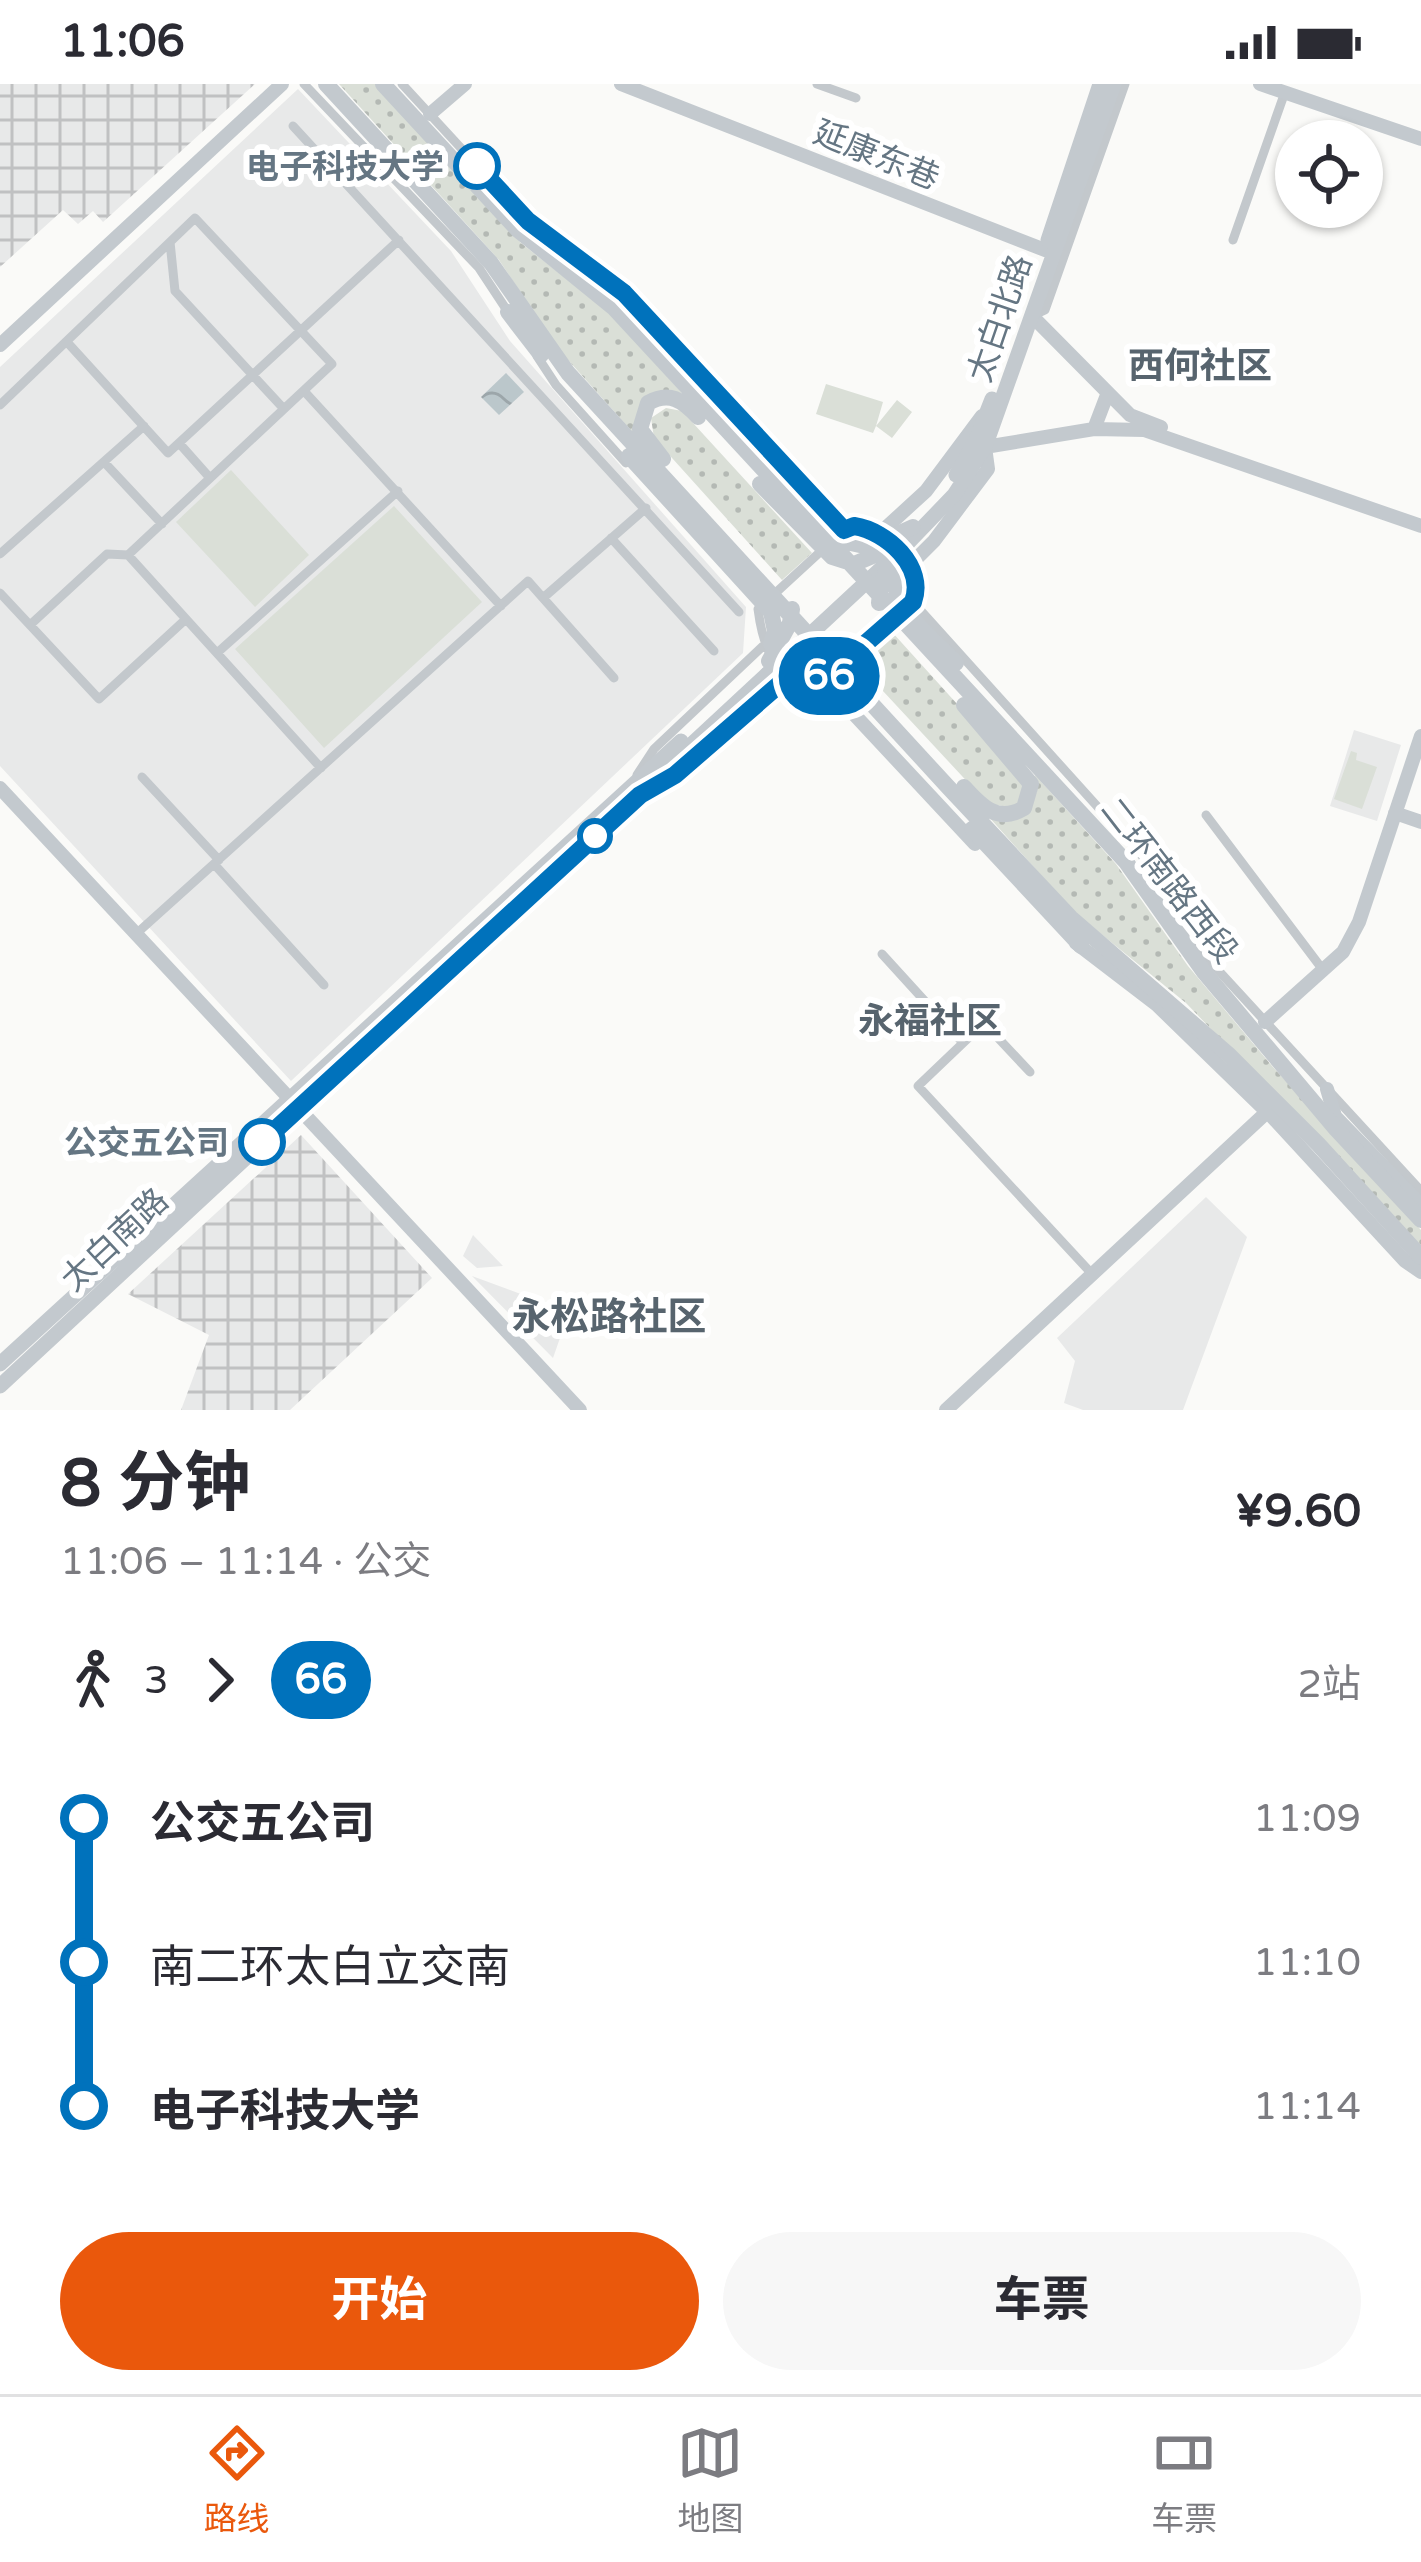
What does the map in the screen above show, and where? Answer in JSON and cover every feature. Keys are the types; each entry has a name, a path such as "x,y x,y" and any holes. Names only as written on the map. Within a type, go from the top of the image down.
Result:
{"highway":[{"path":"326,84 491,263 514,310 564,377 771,612 775,631 772,664"},
{"path":"383,84 518,230 568,260 617,305 846,542 869,547 914,526"},
{"path":"617,305 717,422 728,449"},
{"path":"564,377 662,474 1071,918 1228,1054 1318,1144 1413,1259"},
{"path":"772,664 793,615 790,602 640,429 648,403 662,397 680,399 825,554 854,564 894,550"},
{"path":"695,413 717,422"},
{"name":"二环南路西段","path":"717,422 1006,734 1129,858 1204,972 1421,1220"},
{"path":"658,453 662,474"},
{"path":"662,474 682,481"},
{"path":"894,550 879,593 883,614 1017,762"},
{"path":"894,550 895,584 908,611 1129,858"},
{"path":"772,664 809,651 833,650 972,797"},
{"path":"772,664 802,663 828,673 1081,946"},
{"path":"949,788 998,815 1019,811 1029,799 1031,784 1006,734 978,722"},
{"path":"946,768 949,788"},
{"path":"1155,878 1175,932"}],"main road":[{"name":"太白北路","path":"894,550 958,472 989,407 1100,84"},
{"name":"太白北路","path":"894,550 954,495 985,447 1114,84"},
{"name":"太白南路","path":"0,1386 294,1106 894,550"},
{"name":"太白南路","path":"0,1364 294,1106"}],"street":[{"path":"0,345 282,84"},
{"path":"304,84 479,268 514,310 556,385 758,609 772,664 808,685 823,681 913,602 918,582 894,550 854,526 758,609"},
{"path":"402,84 568,260 624,293 844,530"},
{"path":"430,114 465,84"},
{"name":"延康东巷","path":"621,84 1045,250"},
{"path":"665,100 671,84"},
{"path":"817,84 856,98"},
{"path":"1125,84 1045,310 1032,316 1130,415 1421,521"},
{"path":"1260,84 1421,139"},
{"path":"1233,240 1285,92"},
{"path":"293,126 739,612"},
{"path":"0,405 196,218 332,364 128,555"},
{"path":"67,342 168,453 399,240"},
{"path":"170,242 176,291 284,409"},
{"path":"304,391 501,606"},
{"path":"1094,429 1107,395"},
{"path":"894,550 926,491 989,407"},
{"path":"0,554 144,426"},
{"path":"985,447 1094,429 1144,430 1421,521"},
{"path":"179,443 210,478"},
{"path":"104,462 161,524"},
{"path":"217,653 398,491"},
{"path":"543,598 646,508"},
{"path":"611,538 714,651"},
{"path":"30,625 107,554 128,555 321,768"},
{"path":"136,934 528,581 614,678"},
{"path":"0,593 99,699 186,619"},
{"path":"913,602 1142,856 1206,957 1421,1191"},
{"path":"635,790 675,775 772,664"},
{"path":"635,790 654,749 772,664"},
{"path":"823,681 1045,919 1157,1005 1421,1272"},
{"path":"1265,1022 1342,952 1359,922 1421,736"},
{"path":"142,777 324,985"},
{"path":"0,788 569,1410"},
{"path":"1395,813 1421,822"},
{"path":"1206,815 1323,970"},
{"path":"881,954 963,1043"},
{"path":"1030,1072 984,1023 919,1086 1095,1276"},
{"path":"1228,1054 1269,1115"},
{"path":"1327,1089 1335,1122"},
{"path":"294,1106 580,1410"},
{"path":"946,1410 1269,1115"},
{"name":"二环南路西段","path":"1335,1122 1421,1205"},
{"path":"1413,1259 1421,1286"},
{"path":"957,1410 1095,1276"}],"shaded area":[{"path":"0,84 255,84 103,222 93,211 78,224 63,210 0,267"},
{"path":"339,84 376,84 521,243 611,314 682,393 659,392 637,437 560,351 499,260"},
{"path":"298,89 451,251 510,341 746,607 743,653 291,1081 0,766 0,367"},
{"path":"826,384 883,402 873,433 816,414"},
{"path":"897,400 912,412 892,438 876,426"},
{"path":"666,408 682,411 812,553 782,580 654,438 651,418"},
{"path":"231,470 309,555 255,607 176,522"},
{"path":"394,506 482,602 324,748 235,649"},
{"path":"892,632 1024,778 1026,788 1017,808 988,804 856,662"},
{"path":"1354,730 1401,745 1377,821 1330,806"},
{"path":"1351,751 1357,753 1356,760 1377,767 1362,809 1334,799"},
{"path":"1035,775 1116,864 1188,966 1272,1066 1421,1230 1421,1248 1186,1003 1074,912 988,816 1004,821 1037,792"},
{"name":"公交五公司","path":"301,1135 432,1278 290,1410 181,1410 209,1335 128,1294"},
{"path":"1206,1197 1247,1237 1183,1410 1083,1410 1064,1403 1075,1361 1057,1338"},
{"path":"473,1235 503,1266 477,1268 463,1256"},
{"path":"472,1276 569,1312 553,1358"}],"water":[{"path":"506,373 524,392 499,415 481,397"}],"bus line":[{"name":"66","path":"262,1142 640,795 675,775 789,676 817,686 913,602 918,582 910,565 879,534 854,526 844,530 624,293 528,221 477,166"}],"place":[{"name":"电子科技大学","path":"477,166"},
{"name":"公交五公司","path":"262,1142"}],"district":[{"name":"西何社区","path":"1200,365"},
{"name":"永福社区","path":"930,1020"},
{"name":"永松路社区","path":"609,1316"}]}
